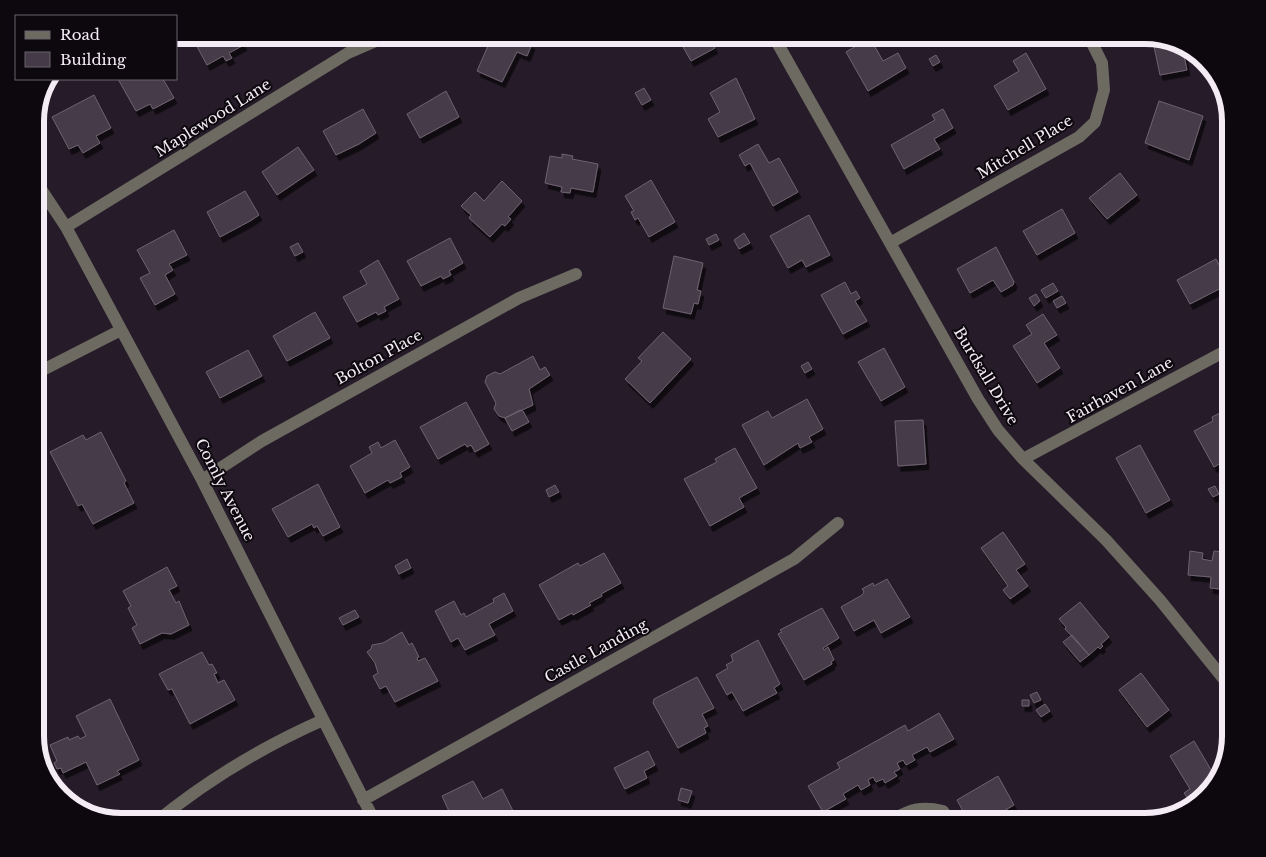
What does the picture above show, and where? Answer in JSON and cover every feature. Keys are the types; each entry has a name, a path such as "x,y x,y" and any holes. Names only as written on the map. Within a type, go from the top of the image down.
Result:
{"street":[{"name":"Maplewood Lane","path":"66,227 348,53 369,44"},
{"name":"Burdsall Drive","path":"778,44 978,399 998,430 1023,459 1106,540 1222,670"},
{"name":"Mitchell Place","path":"890,243 1079,137 1095,122 1104,90 1102,63 1092,44"},
{"name":"Comly Avenue","path":"44,194 66,227 202,480 370,813"},
{"name":"Bolton Place","path":"202,480 262,442 519,298 576,274"},
{"path":"44,369 121,330"},
{"name":"Fairhaven Lane","path":"1023,459 1222,353"},
{"name":"Castle Landing","path":"363,800 794,559 838,523"},
{"path":"168,813 224,771 294,733 323,720"},
{"path":"906,813 926,807 943,811 944,813"}],"building":[{"path":"196,44 244,45 229,53 232,58 226,61 223,56 207,65"},
{"path":"489,44 532,44 527,56 517,52 502,82 477,71"},
{"path":"681,44 713,44 715,48 691,61"},
{"path":"860,44 873,44 883,61 898,53 906,68 868,91 846,52"},
{"path":"1153,44 1170,48 1184,55 1187,70 1160,75"},
{"path":"1026,53 1046,89 1008,110 994,86 1019,71 1013,61"},
{"path":"936,55 940,62 933,66 929,59"},
{"path":"736,78 755,119 718,137 708,119 720,112 710,93"},
{"path":"119,80 164,80 174,98 153,109 150,104 136,111"},
{"path":"644,88 651,100 642,105 635,93"},
{"path":"446,91 459,117 420,138 407,114"},
{"path":"94,95 111,128 96,136 100,143 83,153 78,145 69,149 52,117"},
{"path":"1159,101 1203,116 1189,160 1145,143"},
{"path":"363,109 376,133 336,155 323,131"},
{"path":"943,109 953,128 934,139 940,149 904,169 891,145 935,120 932,115"},
{"path":"758,144 769,163 779,158 798,192 773,206 750,163 745,166 739,155"},
{"path":"298,147 314,170 277,195 262,172"},
{"path":"562,154 573,156 572,159 598,164 593,192 571,188 570,193 561,192 562,187 545,183 550,156 562,158"},
{"path":"1120,173 1137,195 1107,219 1089,198"},
{"path":"651,180 675,222 649,237 638,218 635,220 631,212 634,211 625,196"},
{"path":"502,181 522,201 508,217 511,219 505,226 502,224 490,237 469,218 471,215 461,206 475,192 484,201"},
{"path":"245,191 259,215 220,237 207,212"},
{"path":"1062,209 1075,233 1037,255 1023,231"},
{"path":"809,215 830,255 806,267 802,260 788,268 770,236"},
{"path":"174,230 187,255 169,264 173,270 165,275 175,294 155,305 140,278 150,273 137,250"},
{"path":"744,233 750,243 739,249 734,240"},
{"path":"716,234 719,240 709,245 706,239"},
{"path":"450,238 463,263 449,271 451,275 443,279 441,276 421,286 407,261"},
{"path":"298,243 303,252 295,256 290,247"},
{"path":"996,247 1014,282 1013,285 1001,292 993,280 970,293 957,269"},
{"path":"674,256 703,263 697,290 701,291 698,304 694,303 691,314 663,308"},
{"path":"1216,259 1222,271 1222,288 1190,304 1177,280"},
{"path":"378,260 399,299 384,307 386,311 378,315 376,312 357,322 343,297 367,284 360,271"},
{"path":"845,282 851,294 856,291 860,298 855,301 867,321 843,334 821,295"},
{"path":"1053,283 1058,291 1046,298 1041,290"},
{"path":"1036,294 1040,301 1034,306 1029,298"},
{"path":"1062,296 1066,303 1057,308 1053,301"},
{"path":"315,312 330,338 287,361 273,336"},
{"path":"1043,314 1057,335 1044,343 1060,368 1037,383 1013,346 1032,334 1026,325"},
{"path":"663,332 691,359 650,403 625,379 642,361 638,358"},
{"path":"884,348 905,387 881,401 858,362"},
{"path":"248,350 262,376 220,398 206,372"},
{"path":"533,356 540,370 545,367 550,375 529,389 533,405 505,418 499,416 494,409 496,403 485,382 487,376 495,372 500,374"},
{"path":"808,362 812,369 805,373 801,366"},
{"path":"807,399 823,429 809,437 812,442 800,448 798,443 764,465 742,425 768,411 772,418"},
{"path":"466,402 489,444 475,452 471,445 467,447 465,444 438,459 420,427"},
{"path":"520,410 523,411 529,422 512,431 505,418"},
{"path":"1220,413 1222,416 1222,462 1214,467 1194,431 1213,421 1212,417"},
{"path":"923,420 926,464 898,466 895,421"},
{"path":"101,432 126,481 124,483 134,503 93,524 82,504 78,506 50,452 83,435 86,440"},
{"path":"395,440 410,467 400,473 402,477 390,483 388,480 365,493 350,466 372,453 369,447 378,442 381,448"},
{"path":"1140,445 1170,500 1146,513 1116,458"},
{"path":"735,448 757,488 739,498 744,507 710,526 684,479 717,462 715,459"},
{"path":"318,484 340,527 323,536 317,526 314,528 312,524 288,537 272,509"},
{"path":"555,485 559,492 549,497 546,490"},
{"path":"1215,486 1219,494 1213,497 1208,489"},
{"path":"1003,532 1025,564 1016,570 1028,586 1010,599 1003,590 1008,586 981,548"},
{"path":"1190,551 1203,553 1202,559 1212,561 1214,551 1222,552 1222,589 1210,588 1211,577 1188,575"},
{"path":"604,553 621,583 601,594 602,596 589,603 591,605 559,620 539,585 578,563 580,566"},
{"path":"407,559 411,568 399,574 395,566"},
{"path":"167,567 177,586 169,590 176,603 179,601 189,625 171,634 162,633 140,644 132,628 137,625 128,608 131,606 123,591"},
{"path":"887,579 910,617 881,633 874,620 854,631 841,607 862,595 864,592 862,589 873,583 874,586"},
{"path":"504,593 513,611 489,624 495,635 465,650 458,638 451,642 435,611 454,601 461,615 464,613 466,617 494,602 493,599"},
{"path":"1080,602 1109,637 1101,644 1103,646 1100,649 1098,647 1089,655 1065,629 1066,627 1059,619"},
{"path":"822,608 839,638 823,648 824,650 828,647 834,660 831,662 832,664 804,680 778,634 782,632 780,630"},
{"path":"355,610 359,617 343,625 339,618"},
{"path":"402,632 409,645 412,643 419,657 417,658 418,661 425,658 438,681 395,702 386,686 380,689 373,676 378,673 375,663 367,652 371,649 372,645 383,643"},
{"path":"1072,635 1089,655 1080,662 1063,642"},
{"path":"758,640 780,684 774,688 777,693 743,711 732,692 727,695 716,675 728,668 726,665 733,661 731,655"},
{"path":"202,652 209,665 212,664 217,673 214,674 218,683 224,680 235,700 190,724 172,689 168,690 159,674"},
{"path":"1141,673 1169,710 1147,727 1119,690"},
{"path":"697,677 714,708 702,714 708,726 704,728 706,733 678,748 653,703 654,699"},
{"path":"1037,692 1041,700 1034,703 1030,695"},
{"path":"110,699 139,760 117,771 120,774 97,785 86,762 63,773 61,768 57,769 54,763 57,761 50,745 68,737 69,740 78,736 80,739 86,736 76,716"},
{"path":"1022,700 1029,700 1029,706 1022,706"},
{"path":"1045,704 1050,711 1041,717 1036,710"},
{"path":"939,713 954,739 930,752 927,747 912,755 915,760 906,765 903,760 897,763 900,769 894,772 897,776 885,783 883,779 876,782 873,777 868,780 870,785 861,790 858,785 843,794 846,799 823,812 808,786 840,768 837,763 905,725 908,731"},
{"path":"1194,741 1213,773 1203,787 1189,800 1184,793 1190,789 1170,756"},
{"path":"648,751 655,765 644,771 647,778 625,789 614,768"},
{"path":"998,776 1014,805 1000,813 964,813 957,800"},
{"path":"473,781 483,799 502,789 513,811 509,813 450,813 442,796"},
{"path":"681,788 692,791 688,803 678,800"}]}
